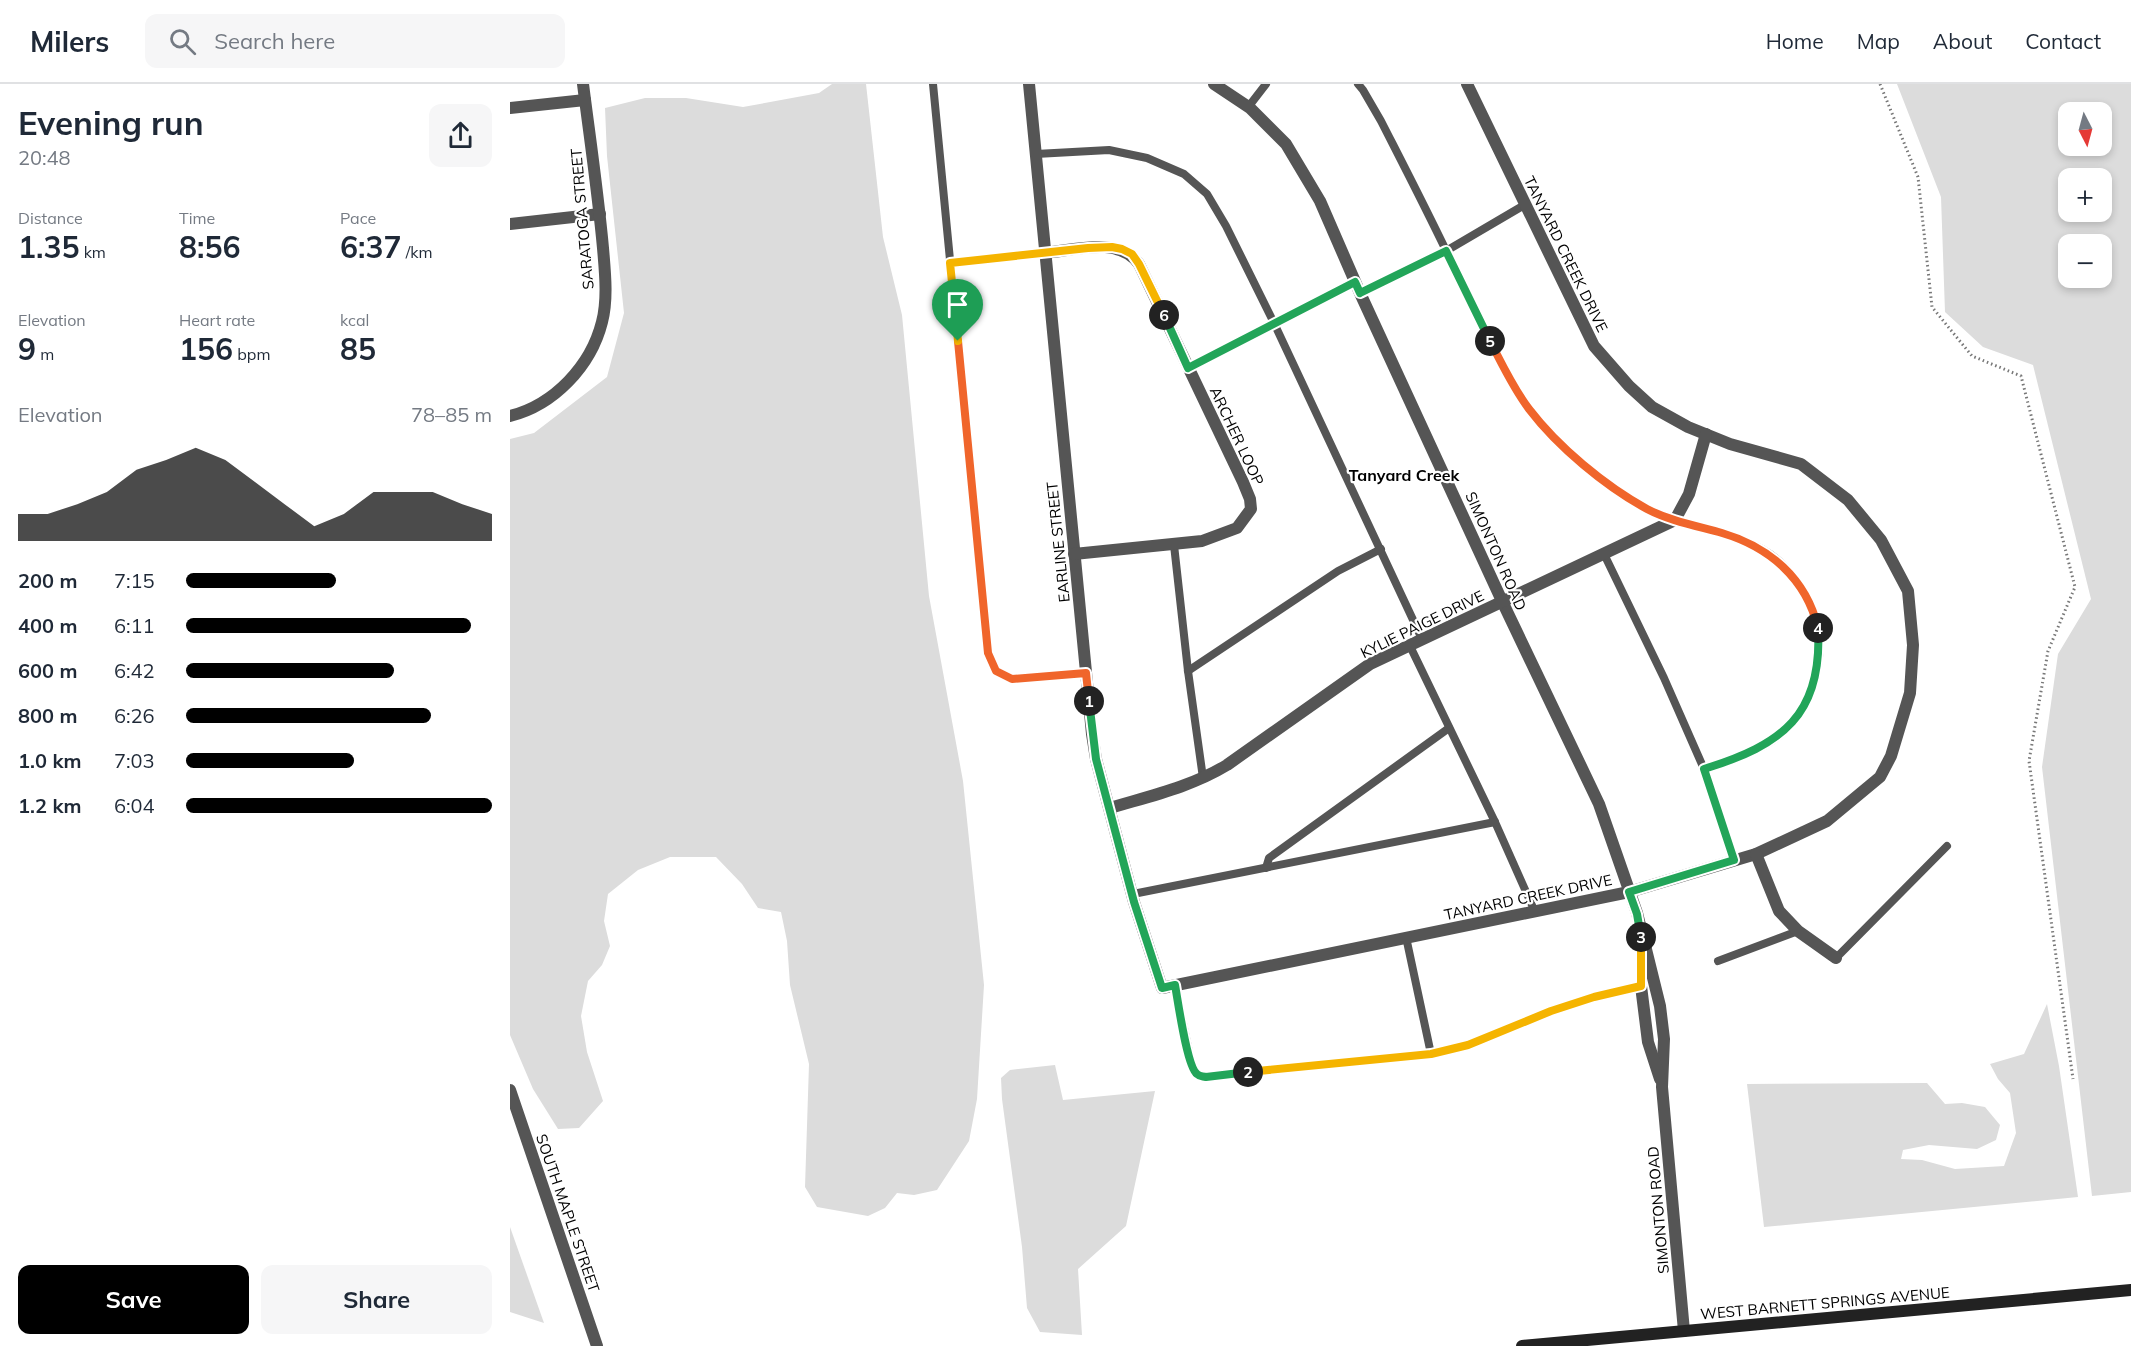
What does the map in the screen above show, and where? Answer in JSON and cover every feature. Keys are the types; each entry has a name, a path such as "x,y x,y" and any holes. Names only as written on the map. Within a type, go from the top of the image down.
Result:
{"street":[{"name":"SARATOGA STREET","path":"510,416 547,401 572,378 593,347 603,321 605,296 600,214 583,84"},
{"name":"EARLINE STREET","path":"1029,84 1096,759 1133,894 1162,988"},
{"name":"SIMONTON ROAD","path":"1214,84 1249,106 1286,144 1320,201 1502,601 1599,804 1629,892 1660,1006 1664,1039 1662,1087 1684,1331"},
{"name":"TANYARD CREEK DRIVE","path":"1162,988 1629,892 1756,854 1827,821 1880,777 1890,756 1910,693 1914,645 1908,591 1881,540 1848,500 1801,464 1730,444 1688,427 1652,407 1629,386 1594,346 1467,84"},
{"path":"510,108 585,100"},
{"path":"510,224 600,214"},
{"name":"ARCHER LOOP","path":"1045,253 1112,247 1132,254 1139,264 1243,482 1251,508 1237,528 1202,541 1074,554"},
{"path":"1675,520 1689,494 1706,434"},
{"name":"KYLIE PAIGE DRIVE","path":"1110,808 1181,787 1203,778 1227,765 1370,664 1675,520"},
{"path":"1756,854 1779,911 1798,931 1836,958"},
{"name":"SIMONTON ROAD","path":"1641,933 1641,986 1648,1042 1662,1087"},
{"name":"SOUTH MAPLE STREET","path":"510,1090 597,1346"},
{"name":"WEST BARNETT SPRINGS AVENUE","path":"1522,1346 2131,1290"}],"lane":[{"path":"933,84 988,653 996,671 1012,679 1086,673"},
{"path":"1249,106 1266,84"},
{"path":"1358,84 1381,121 1510,380 1529,409 1558,442 1586,467 1648,509 1753,545 1778,560 1809,600 1818,626 1819,651 1814,681 1806,705 1788,728 1766,745 1733,760 1704,769"},
{"path":"1036,154 1109,150 1147,158 1184,174 1207,195 1226,226 1274,324 1422,639"},
{"path":"1188,368 1274,324 1446,251 1526,204"},
{"path":"950,263 1045,253"},
{"path":"1174,545 1203,778"},
{"path":"1188,671 1338,571 1380,549"},
{"path":"1604,554 1665,678 1704,769 1734,860"},
{"path":"1409,644 1495,822 1534,912"},
{"path":"1266,868 1269,858 1449,728"},
{"path":"1133,894 1495,822"},
{"path":"1836,958 1947,846"},
{"path":"1718,961 1798,931"},
{"path":"1406,937 1431,1054"},
{"path":"1175,985 1189,1055 1195,1072 1199,1076 1431,1054 1468,1045 1551,1011 1616,991 1641,986"}],"path":[{"path":"1880,84 1918,177 1932,307 1972,356 2021,376 2075,587 2048,651 2029,761 2073,1079"}],"shaded area":[{"path":"832,84 866,84 883,237 902,315 929,596 963,781 984,985 977,1099 969,1141 937,1190 914,1195 897,1193 885,1208 868,1216 817,1207 805,1187 809,1064 790,985 787,941 781,912 758,908 742,884 716,857 670,857 638,870 608,894 604,921 610,946 602,965 588,981 581,1016 587,1052 603,1101 579,1128 558,1129 533,1089 510,1035 510,439 534,433 607,377 624,313 607,156 605,108 645,98 686,98 743,107 819,93"},
{"path":"1897,84 2131,84 2131,1192 2092,1196 2042,767 2058,654 2091,599 2033,365 1983,347 1945,312 1941,197"},
{"path":"2047,1004 2059,1066 2078,1197 1764,1227 1747,1084 1927,1083 1945,1104 1962,1103 1985,1107 2000,1125 1996,1140 1977,1149 1929,1145 1903,1150 1901,1159 1922,1160 1955,1169 2004,1166 2016,1133 2010,1093 1998,1079 1990,1064 2024,1054"},
{"path":"1055,1065 1063,1100 1155,1091 1126,1226 1078,1269 1082,1335 1040,1332 1027,1308 1022,1247 1002,1099 1001,1078 1010,1070"},
{"path":"510,1227 544,1323 510,1312"}],"district":[{"name":"Tanyard Creek","path":"1404,475"}],"route":[{"path":"1088,248 1122,249 1132,254 1139,264 1188,368 1355,282 1360,293 1446,251 1510,380 1529,409 1558,442 1586,467 1648,509 1753,545 1778,560 1809,600 1818,626 1819,651 1814,681 1806,705 1788,728 1766,745 1733,760 1704,769 1734,860 1629,892 1641,933 1641,986 1594,997 1551,1011 1468,1045 1431,1054 1199,1076 1195,1072 1189,1055 1175,985 1162,988 1134,902 1096,759 1086,673 1012,679 996,671 988,653 958,341 950,263 1088,248"}]}
